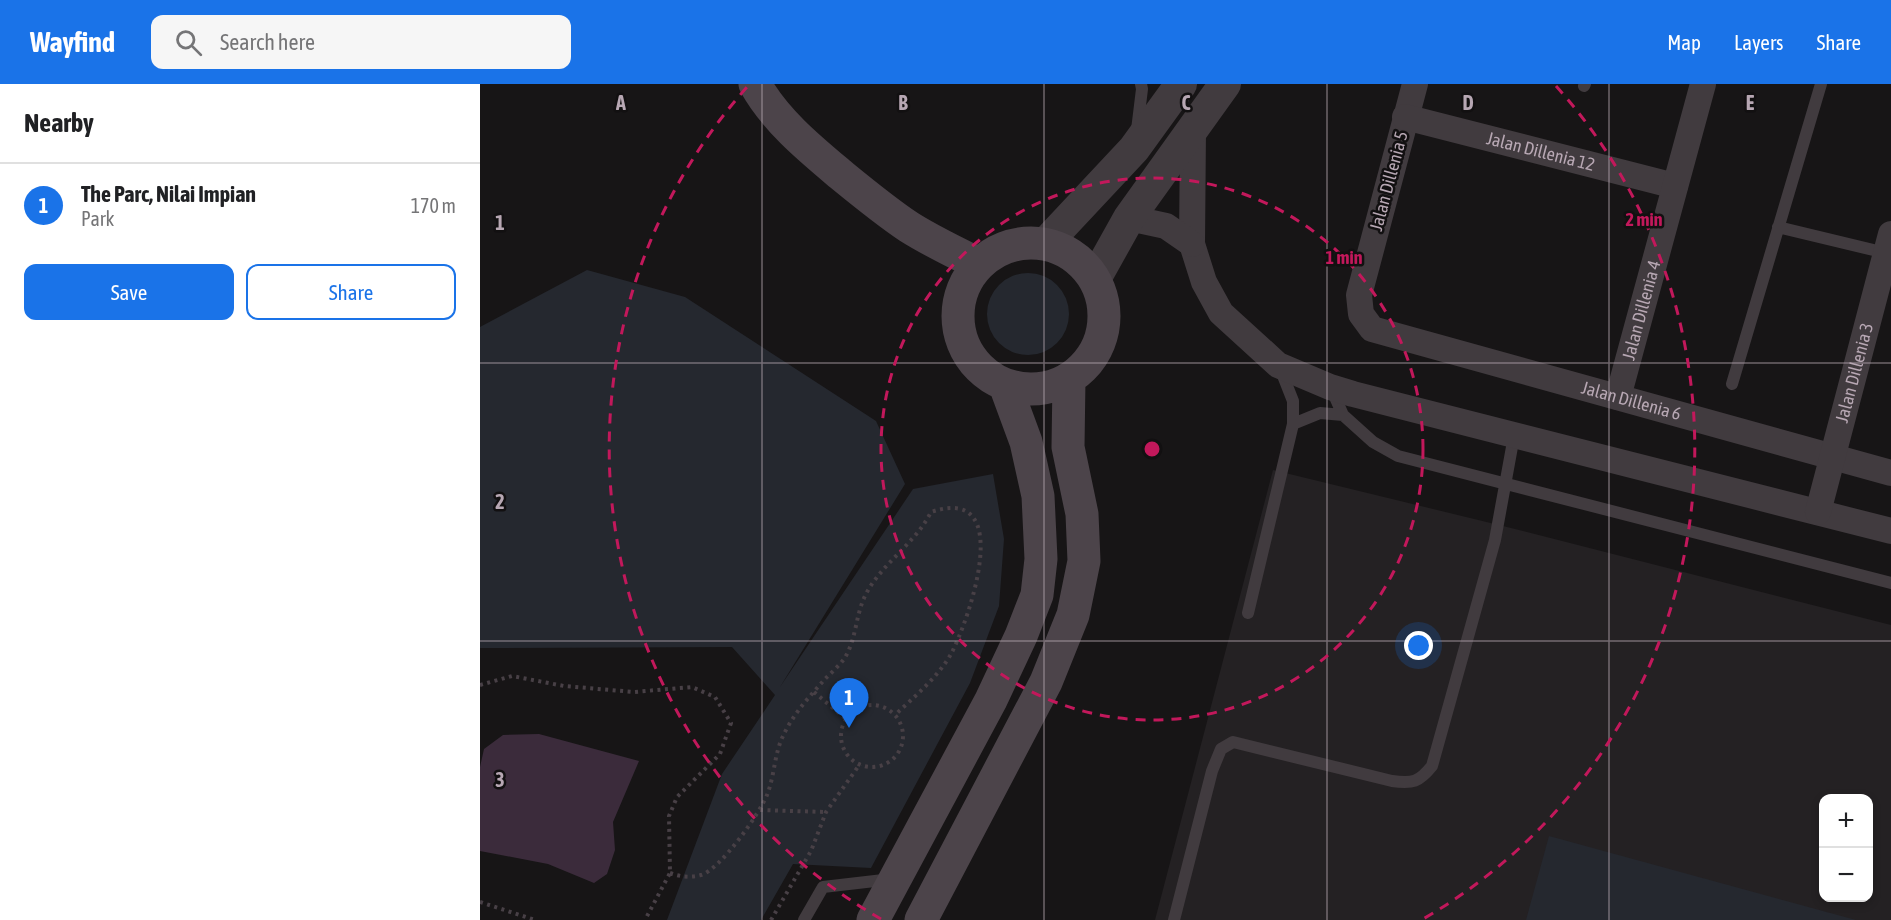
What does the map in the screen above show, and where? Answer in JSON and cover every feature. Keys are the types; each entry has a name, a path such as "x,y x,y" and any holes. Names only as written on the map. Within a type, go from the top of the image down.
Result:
{"main road":[{"path":"755,84 760,94 787,126 874,202 910,228 978,264"},
{"path":"1028,242 1046,243 1066,250 1082,262 1095,279 1103,300 1104,323 1099,345 1087,364 1069,379 1038,389 1027,390 1005,385 987,376 973,361 963,344 958,324 958,302 966,282 978,264 993,252 1010,245 1028,242"},
{"path":"921,920 1046,682 1073,615 1084,561 1082,514 1068,447 1069,379"},
{"path":"873,920 991,700 1037,595 1041,559 1038,496 1026,442 1005,385"}],"street":[{"path":"1046,243 1134,149 1181,84"},
{"path":"1095,279 1129,218 1226,84"},
{"name":"Jalan Dillenia 5","path":"1366,321 1359,295 1415,84"},
{"name":"Jalan Dillenia 4","path":"1618,397 1703,84"},
{"name":"Jalan Dillenia 12","path":"1405,117 1675,186"},
{"path":"1193,129 1192,244 1204,282 1221,313 1278,365 1330,387 1891,531"},
{"path":"1129,218 1166,226 1192,244"},
{"name":"Jalan Dillenia 3","path":"1818,512 1889,247"},
{"name":"Jalan Dillenia 6","path":"1366,321 1618,397 1891,474"}],"lane":[{"path":"1134,149 1141,84"},
{"path":"1732,384 1821,84"},
{"path":"1778,227 1889,247"},
{"path":"1248,613 1293,424 1293,401 1278,365"},
{"path":"1330,387 1343,415 1373,442 1398,456 1891,583"},
{"path":"1293,424 1320,412 1343,415"},
{"path":"1174,920 1212,771 1221,749 1233,742 1392,781 1410,783 1424,777 1432,766 1495,540 1514,436"},
{"path":"804,920 823,887 895,878"}],"path":[{"path":"670,873 684,878 704,875 733,848 760,810 768,794 776,752 783,734 795,714 844,659 853,640 865,595 873,582 923,528 931,513 958,508 968,511 976,519 980,544 979,564 966,620 950,656 925,686 895,715"},
{"path":"480,685 512,676 564,686 634,692 692,687 715,697 731,723 720,754 676,797 669,816 670,873 645,920"},
{"path":"814,692 846,719"},
{"path":"873,704 884,706 895,715 903,730 903,739 895,756 879,766 870,767 851,759 842,740 842,729 846,719 853,711 873,704"},
{"path":"771,920 811,851 826,812 860,764"},
{"path":"760,810 826,812"},
{"path":"480,902 535,920"}],"shaded area":[{"path":"587,270 685,297 876,421 905,484 780,687 913,489 993,474 1004,539 999,606 970,683 871,868 793,864 761,920 667,920 722,774 775,695 732,647 480,648 480,327"},
{"path":"1028,273 1044,276 1057,285 1066,298 1069,314 1066,330 1057,343 1044,352 1028,355 1012,352 999,343 990,330 987,314 990,298 999,285 1012,276"},
{"path":"1273,470 1891,625 1891,920 1155,920"},
{"path":"539,734 639,761 613,822 615,850 607,874 594,883 548,864 480,851 480,767 484,749 503,735"},
{"path":"1549,836 1856,920 1526,920"}],"place":[{"name":"The Parc, Nilai Impian","path":"849,728"}]}
